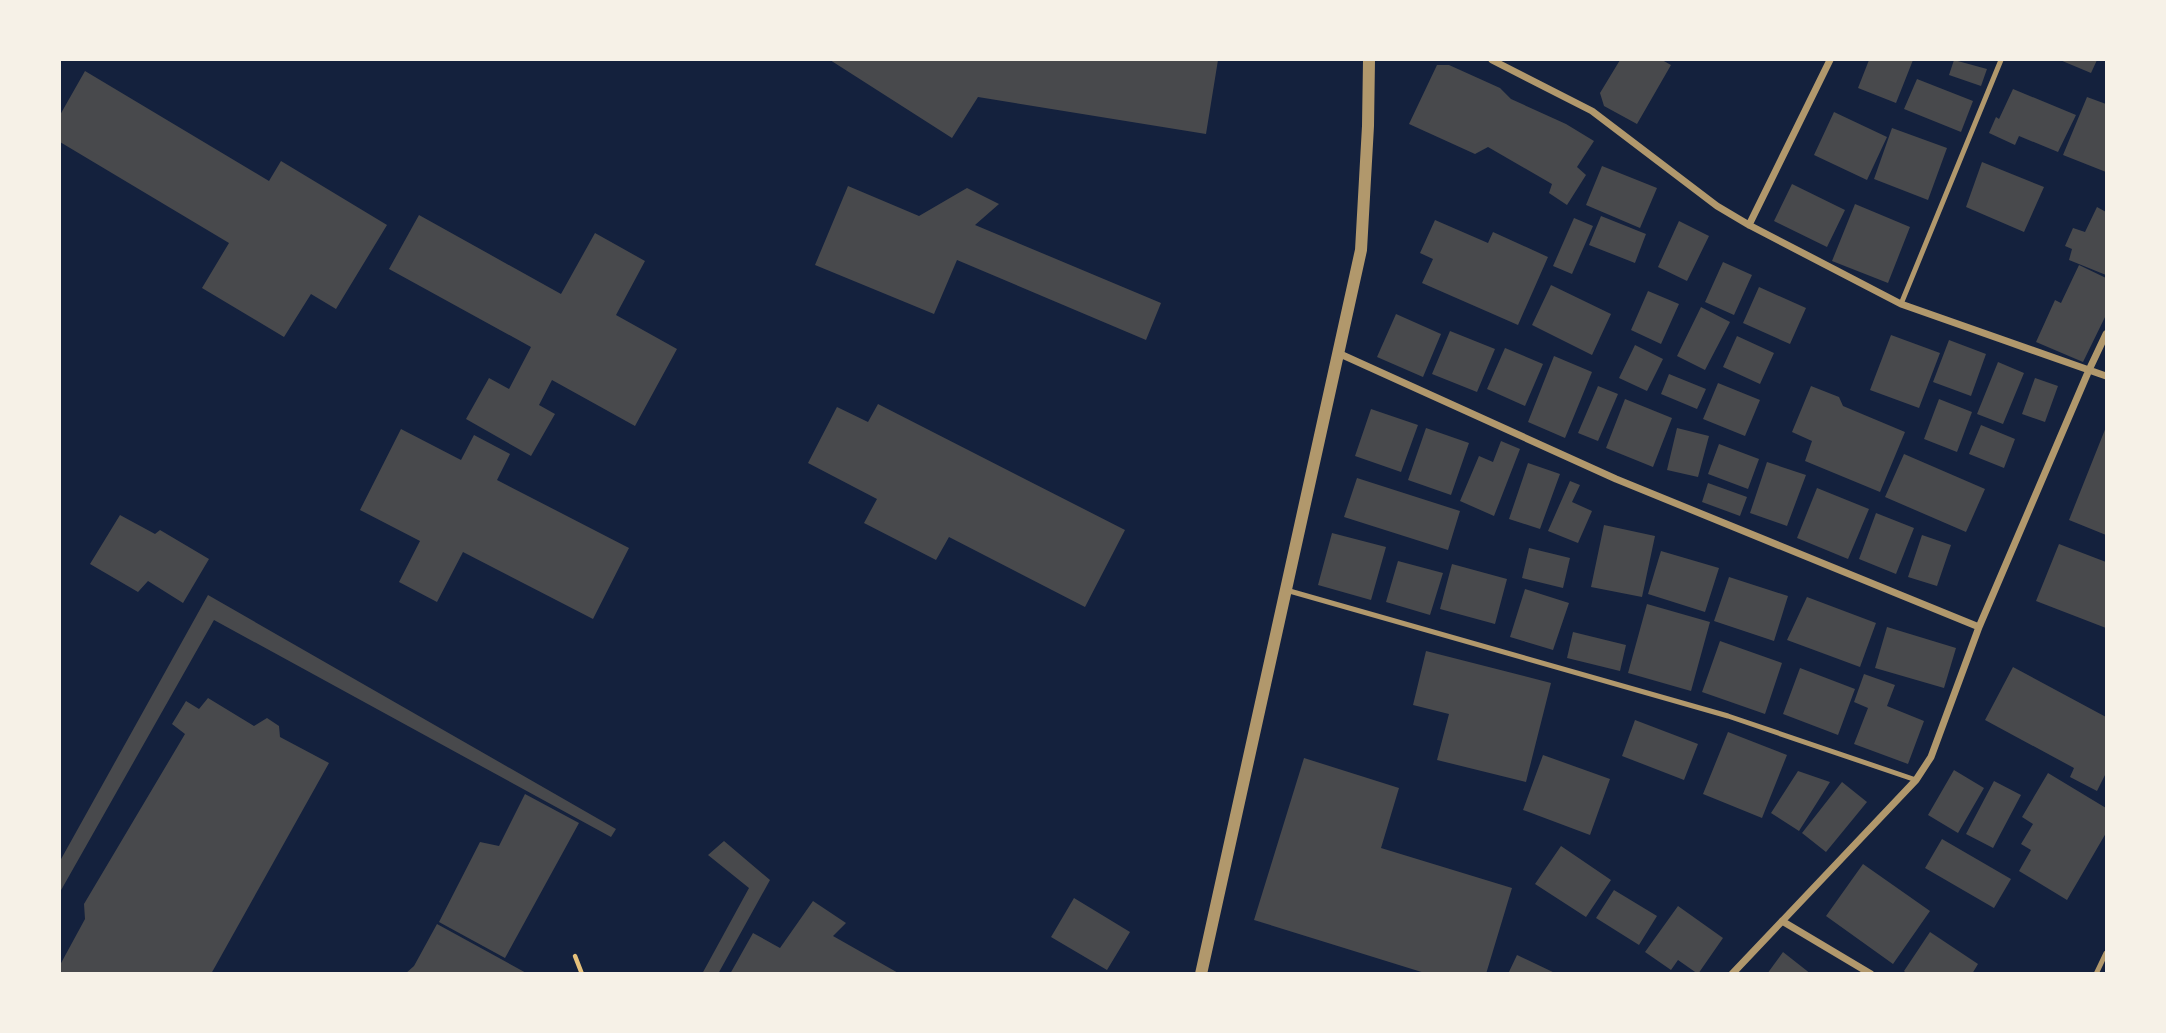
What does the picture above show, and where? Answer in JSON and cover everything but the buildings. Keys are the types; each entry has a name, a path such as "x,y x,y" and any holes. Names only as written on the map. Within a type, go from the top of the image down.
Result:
{"street":[{"path":"1201,974 1361,250 1369,60"},
{"path":"1492,60 1592,111 1717,206 1749,225 1901,303 2106,376"},
{"path":"1749,225 1830,60"},
{"path":"1732,974 1916,780 1931,757 1979,627 2106,334"},
{"path":"1338,353 1616,479 1979,627"},
{"path":"1783,920 1871,974"}],"lane":[{"path":"1901,303 2001,60"},
{"path":"1285,590 1728,716 1916,780"},
{"path":"2096,974 2106,953"}],"path":[{"path":"575,956 582,974"}]}
